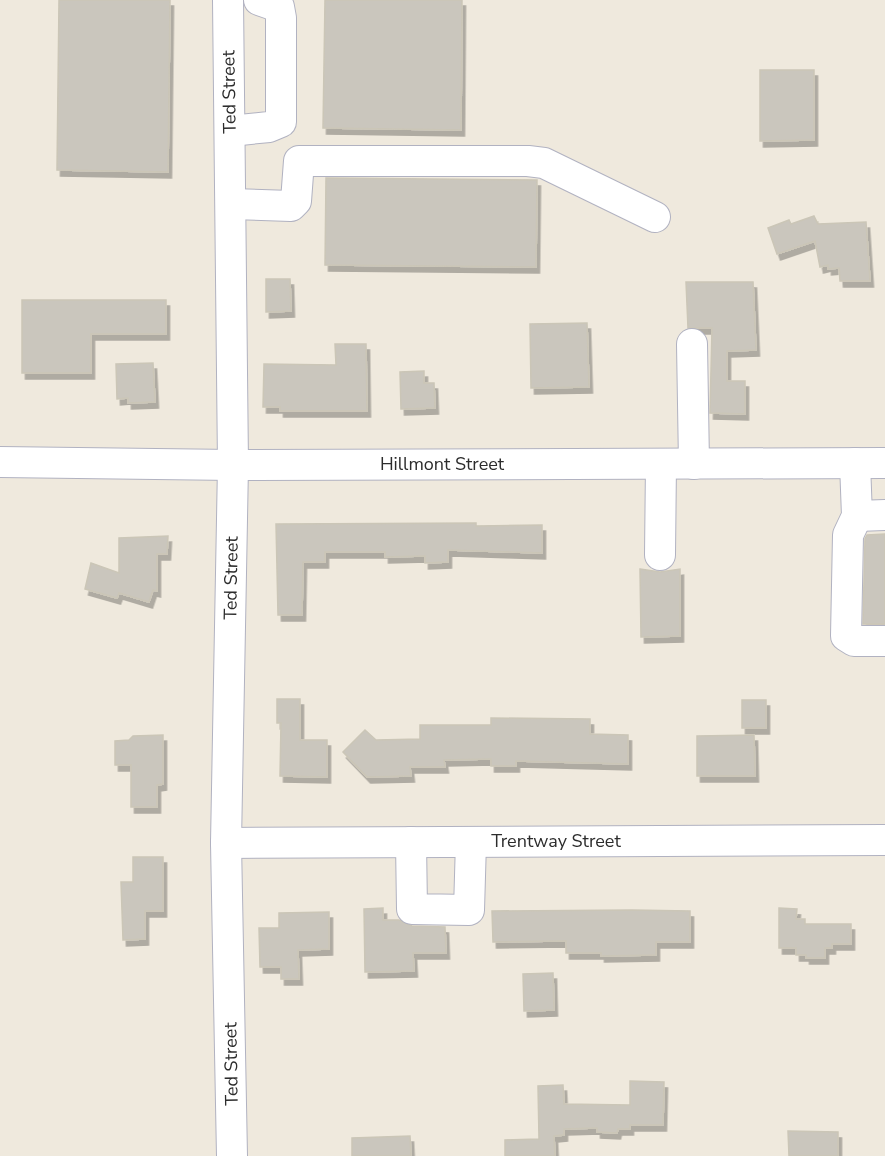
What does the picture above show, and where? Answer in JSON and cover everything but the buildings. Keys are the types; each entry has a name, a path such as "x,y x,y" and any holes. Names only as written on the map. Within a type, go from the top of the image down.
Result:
{"street":[{"name":"Ted Street","path":"228,0 233,465 226,843 232,1156"},
{"path":"231,204 291,206 296,201 299,161 293,136 281,122 281,18 279,8 259,0"},
{"path":"230,131 269,127 281,122"},
{"path":"299,161 544,162 655,217"},
{"path":"692,344 694,464"},
{"name":"Hillmont Street","path":"0,462 233,465 885,463"},
{"path":"855,463 871,516 848,535 846,636 854,641 885,641"},
{"path":"660,555 661,464"},
{"name":"Trentway Street","path":"226,843 885,840"},
{"path":"411,842 411,909 469,910 471,842"}]}
